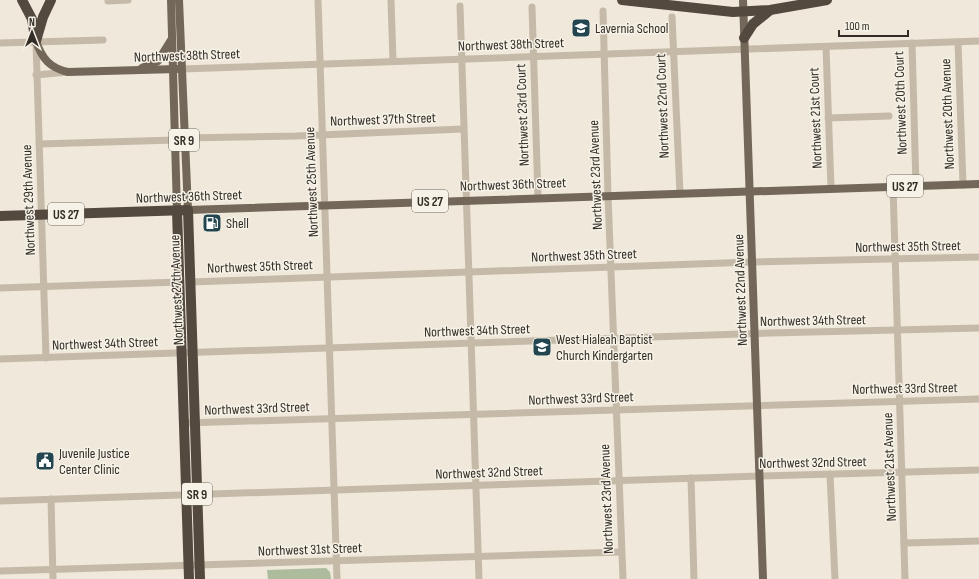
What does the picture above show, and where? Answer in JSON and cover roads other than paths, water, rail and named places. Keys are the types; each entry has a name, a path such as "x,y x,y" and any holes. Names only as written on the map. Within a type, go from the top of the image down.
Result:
{"highway":[{"path":"22,0 32,19 36,42"},
{"path":"36,42 42,17 51,0"},
{"path":"622,0 723,12 770,10 827,0"},
{"path":"744,38 756,20 770,10"},
{"name":"Northwest 36th Street","path":"0,216 183,211"},
{"name":"Northwest 27th Avenue","path":"183,211 187,285 189,423 186,495 189,579"},
{"name":"Northwest 27th Avenue","path":"189,423 197,494 200,579"}],"main road":[{"name":"Northwest 27th Avenue","path":"171,0 175,140 183,211"},
{"name":"Northwest 27th Avenue","path":"180,0 184,138 183,211"},
{"name":"Northwest 22nd Avenue","path":"743,0 764,579"},
{"path":"125,70 144,67 155,63 162,56 172,40"},
{"name":"Northwest 38th Street","path":"36,42 46,61 54,68 68,72 182,69"},
{"path":"174,122 180,135 184,138"},
{"name":"Northwest 36th Street","path":"183,211 608,195 979,184"}],"street":[{"path":"108,1 128,0"},
{"name":"Northwest 25th Avenue","path":"318,0 337,579"},
{"path":"391,1 394,61"},
{"path":"460,6 463,129 472,343 474,486 479,579"},
{"name":"Northwest 23rd Court","path":"532,7 538,198"},
{"name":"Northwest 23rd Avenue","path":"603,11 613,339 623,579"},
{"name":"Northwest 22nd Court","path":"672,17 680,194"},
{"path":"0,43 103,40"},
{"name":"Northwest 38th Street","path":"182,69 979,41"},
{"name":"Northwest 29th Avenue","path":"36,42 46,358"},
{"name":"Northwest 20th Avenue","path":"958,42 963,185"},
{"name":"Northwest 20th Court","path":"912,43 916,186"},
{"name":"Northwest 21st Court","path":"826,47 831,188"},
{"name":"Northwest 38th Street","path":"36,75 68,72"},
{"path":"828,118 889,116"},
{"name":"Northwest 37th Street","path":"184,138 463,129"},
{"path":"39,144 175,140"},
{"name":"Northwest 21st Avenue","path":"894,186 905,579"},
{"name":"Northwest 35th Street","path":"0,288 44,286 187,285 326,277 752,262 979,257"},
{"name":"Northwest 34th Street","path":"0,359 979,328"},
{"name":"Northwest 33rd Street","path":"189,423 979,399"},
{"name":"Northwest 32nd Street","path":"0,501 979,470"},
{"path":"830,474 835,579"},
{"path":"691,478 694,579"},
{"path":"51,499 53,579"},
{"path":"904,543 979,541"},
{"name":"Northwest 31st Street","path":"0,571 622,552"}],"place":[{"name":"Lavernia School","path":"581,28"},
{"name":"Shell","path":"212,223"},
{"name":"West Hialeah Baptist Church Kindergarten","path":"542,347"},
{"name":"Juvenile Justice Center Clinic","path":"45,461"}]}
